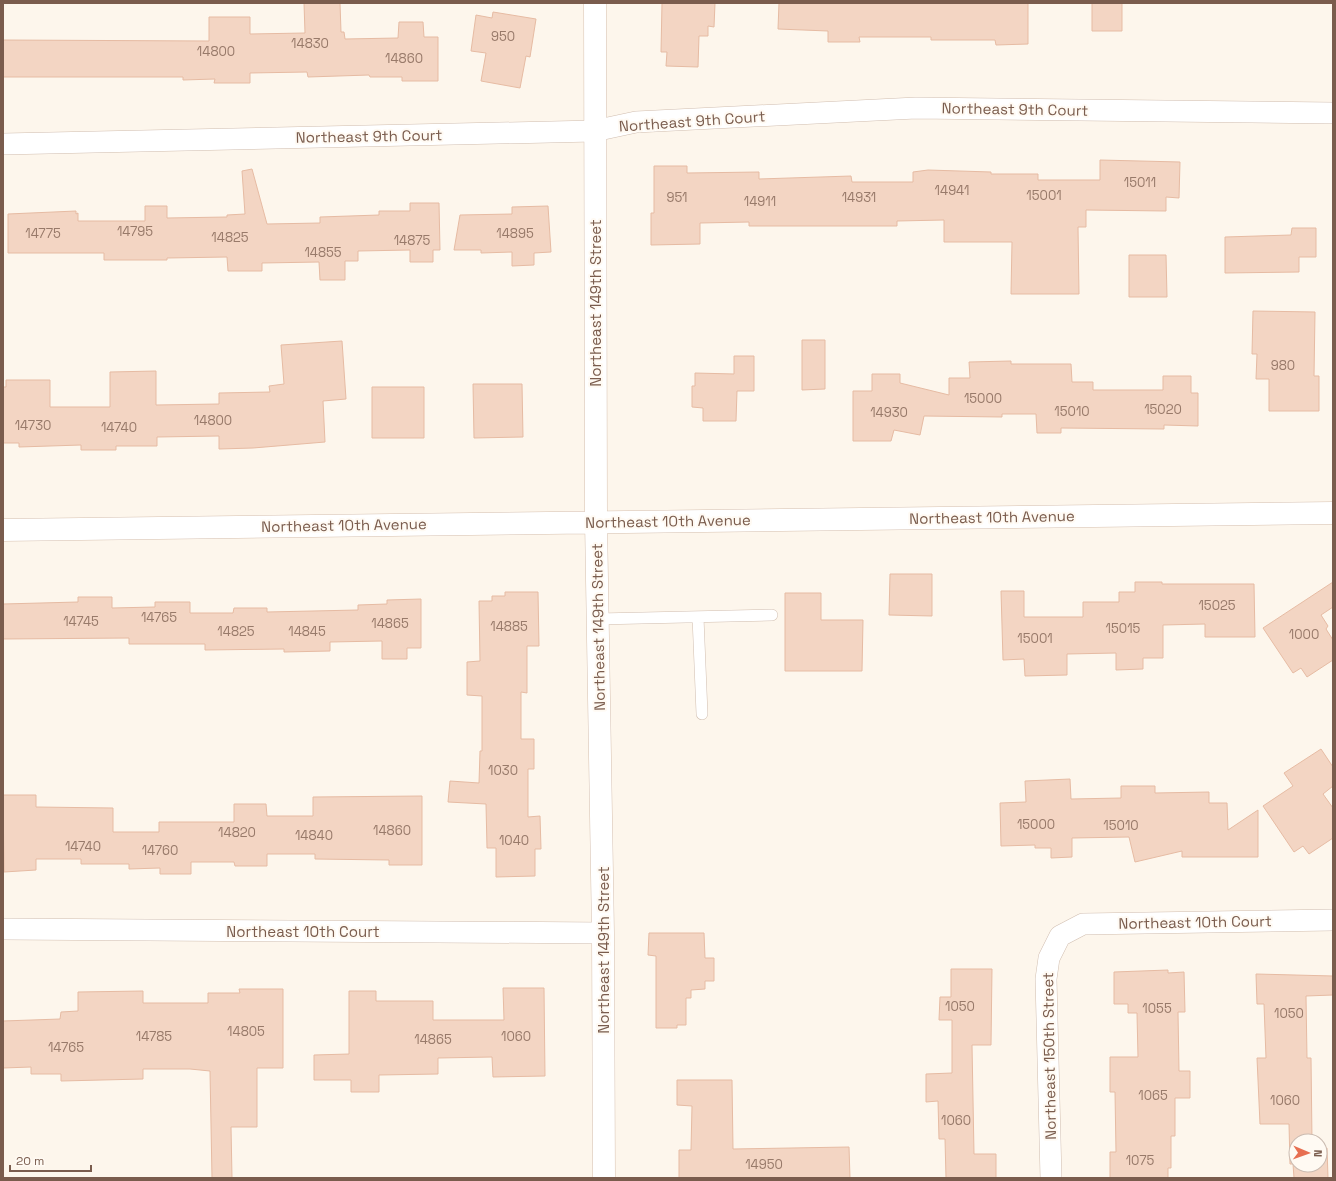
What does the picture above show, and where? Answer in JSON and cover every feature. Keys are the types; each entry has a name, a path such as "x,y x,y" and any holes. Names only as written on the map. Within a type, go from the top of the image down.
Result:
{"street":[{"name":"Northeast 149th Street","path":"595,3 594,131 596,522 603,933 604,1178"},
{"name":"Northeast 9th Court","path":"3,144 594,131 636,122 916,108 1333,113"},
{"name":"Northeast 10th Avenue","path":"3,530 1333,513"},
{"name":"Northeast 10th Court","path":"1060,936 1083,924 1333,920"},
{"name":"Northeast 10th Court","path":"3,929 603,933"},
{"name":"Northeast 150th Street","path":"1051,1178 1046,979 1050,958 1060,936"}],"lane":[{"path":"598,619 772,615"},
{"path":"698,617 702,714"}],"building":[{"path":"304,3 340,3 341,32 344,32 345,39 398,38 399,22 423,22 424,37 438,37 438,81 402,81 402,77 370,77 369,75 308,77 307,72 250,73 250,83 214,83 215,79 183,80 183,77 3,77 3,40 209,41 209,17 250,17 250,34 305,33"},
{"path":"662,3 715,3 714,27 708,26 708,36 699,36 698,67 666,66 667,52 661,52"},
{"path":"779,3 1028,3 1028,44 996,45 995,40 931,40 931,37 859,37 860,42 828,42 828,31 778,29"},
{"path":"1092,3 1122,3 1122,31 1092,31"},
{"path":"493,12 536,19 530,57 526,56 520,88 481,81 486,53 471,51 476,15 492,18"},
{"path":"1100,160 1180,162 1179,198 1166,197 1166,211 1086,210 1086,227 1078,227 1079,294 1011,294 1012,242 944,242 944,220 897,221 897,226 749,226 749,222 700,223 700,244 651,245 651,213 654,213 654,166 687,166 687,173 759,172 759,179 851,176 852,182 913,182 913,172 928,170 991,172 991,174 1038,174 1038,180 1100,180"},
{"path":"252,169 267,224 320,223 320,217 379,215 379,211 410,211 410,203 439,203 440,250 433,250 433,262 410,262 410,250 358,251 358,261 345,261 345,280 320,280 319,262 262,263 262,271 228,271 227,257 167,258 167,260 104,260 104,253 8,253 8,214 76,211 76,214 78,213 78,221 145,221 145,206 167,206 167,218 227,217 227,215 245,214 242,171"},
{"path":"548,206 551,252 534,253 534,265 512,266 512,252 481,253 481,250 454,250 460,215 512,214 512,207"},
{"path":"1292,228 1316,228 1316,257 1299,257 1299,272 1225,273 1225,237 1291,235"},
{"path":"1129,255 1166,255 1167,297 1129,297"},
{"path":"1253,311 1315,312 1314,376 1319,376 1319,411 1269,411 1269,379 1256,379 1257,354 1252,354"},
{"path":"802,340 825,340 825,389 802,390"},
{"path":"342,341 346,399 323,401 325,442 253,448 219,449 219,436 157,437 157,446 116,446 116,450 81,450 81,445 19,447 19,443 3,443 3,387 6,387 6,380 50,380 50,407 110,407 110,372 156,371 156,405 219,404 219,393 270,392 269,386 284,384 281,345"},
{"path":"734,356 754,356 754,391 737,391 736,421 703,421 703,408 692,407 692,386 695,386 695,373 734,374"},
{"path":"1011,361 1011,364 1071,364 1072,382 1093,382 1093,390 1163,390 1163,376 1191,376 1191,393 1198,393 1198,426 1164,425 1164,429 1061,428 1061,433 1037,433 1036,414 1002,414 1002,417 924,416 920,435 894,430 891,441 853,441 853,391 872,391 872,374 900,374 900,383 949,395 949,378 970,378 969,362"},
{"path":"473,384 522,384 523,437 474,438"},
{"path":"372,387 424,387 424,438 372,438"},
{"path":"890,574 932,574 932,616 889,615"},
{"path":"1135,582 1162,582 1162,584 1254,584 1255,637 1205,637 1205,624 1163,625 1163,658 1143,658 1143,669 1116,670 1116,653 1067,654 1067,675 1025,676 1024,659 1003,660 1001,591 1024,591 1024,617 1083,617 1083,602 1119,602 1119,592 1135,592"},
{"path":"1333,582 1333,607 1321,615 1328,626 1326,629 1333,640 1333,660 1307,677 1301,668 1293,673 1263,628"},
{"path":"505,592 538,592 539,646 527,646 527,693 521,692 521,739 534,739 534,769 528,769 528,817 540,816 541,849 535,849 535,876 496,877 496,848 487,848 486,804 448,802 450,781 479,783 480,751 482,751 482,696 467,695 467,662 480,661 479,601 492,601 492,596 505,596"},
{"path":"785,593 821,593 821,620 863,620 862,671 785,671"},
{"path":"78,597 112,597 112,608 155,607 155,602 190,602 190,613 233,613 234,608 267,608 267,612 358,610 358,605 387,604 387,600 421,599 421,648 407,648 407,659 382,659 382,641 330,642 330,651 284,652 284,649 205,650 205,644 129,644 129,638 3,639 3,604 78,602"},
{"path":"1321,749 1333,767 1333,786 1323,794 1333,808 1333,838 1309,854 1303,846 1294,852 1263,806 1293,786 1284,773"},
{"path":"1070,779 1071,799 1121,798 1121,786 1155,786 1155,793 1209,792 1209,803 1227,803 1228,830 1258,810 1258,857 1182,857 1182,851 1135,862 1129,837 1072,838 1072,857 1051,858 1051,848 1035,848 1035,845 1001,846 1000,803 1026,802 1025,781"},
{"path":"3,795 36,795 36,807 113,808 113,832 159,832 159,822 234,822 234,804 266,804 267,816 313,816 313,797 422,796 422,865 389,865 389,860 315,859 315,854 267,854 267,866 235,866 234,862 191,862 191,874 160,874 160,868 129,869 129,864 81,864 81,859 36,859 36,870 4,872"},
{"path":"649,933 704,933 705,958 714,958 714,981 705,981 705,989 691,990 691,998 686,998 686,1025 677,1025 677,1028 656,1028 656,956 648,955"},
{"path":"951,969 992,969 991,1045 972,1045 974,1154 996,1154 996,1178 946,1178 945,1139 939,1139 938,1101 926,1102 926,1074 952,1073 952,1020 939,1020 940,997 951,997"},
{"path":"1168,970 1168,973 1184,972 1185,1012 1178,1012 1179,1071 1190,1071 1190,1098 1175,1098 1175,1136 1171,1136 1171,1168 1168,1168 1168,1178 1110,1178 1110,1152 1116,1152 1115,1092 1110,1092 1110,1057 1138,1057 1137,1013 1128,1013 1128,1004 1114,1004 1114,972"},
{"path":"1256,974 1333,976 1333,995 1306,996 1307,1058 1311,1058 1312,1133 1289,1133 1289,1124 1260,1124 1257,1058 1266,1058 1264,1004 1257,1004"},
{"path":"503,988 544,988 545,1076 493,1077 492,1057 438,1058 438,1074 379,1075 379,1092 351,1092 351,1080 314,1080 314,1055 349,1054 349,991 376,991 376,1001 433,1001 433,1020 504,1020"},
{"path":"239,989 283,989 283,1068 257,1068 257,1127 231,1127 232,1178 212,1178 210,1071 190,1069 143,1069 143,1079 61,1081 61,1074 31,1074 31,1067 3,1068 3,1021 60,1019 61,1012 78,1011 78,992 143,991 143,1003 208,1003 208,993 240,993"},
{"path":"677,1080 732,1080 733,1149 849,1147 850,1178 679,1178 679,1150 691,1150 692,1106 677,1105"},
{"path":"1294,1173 1328,1173 1328,1178 1294,1178"}]}
